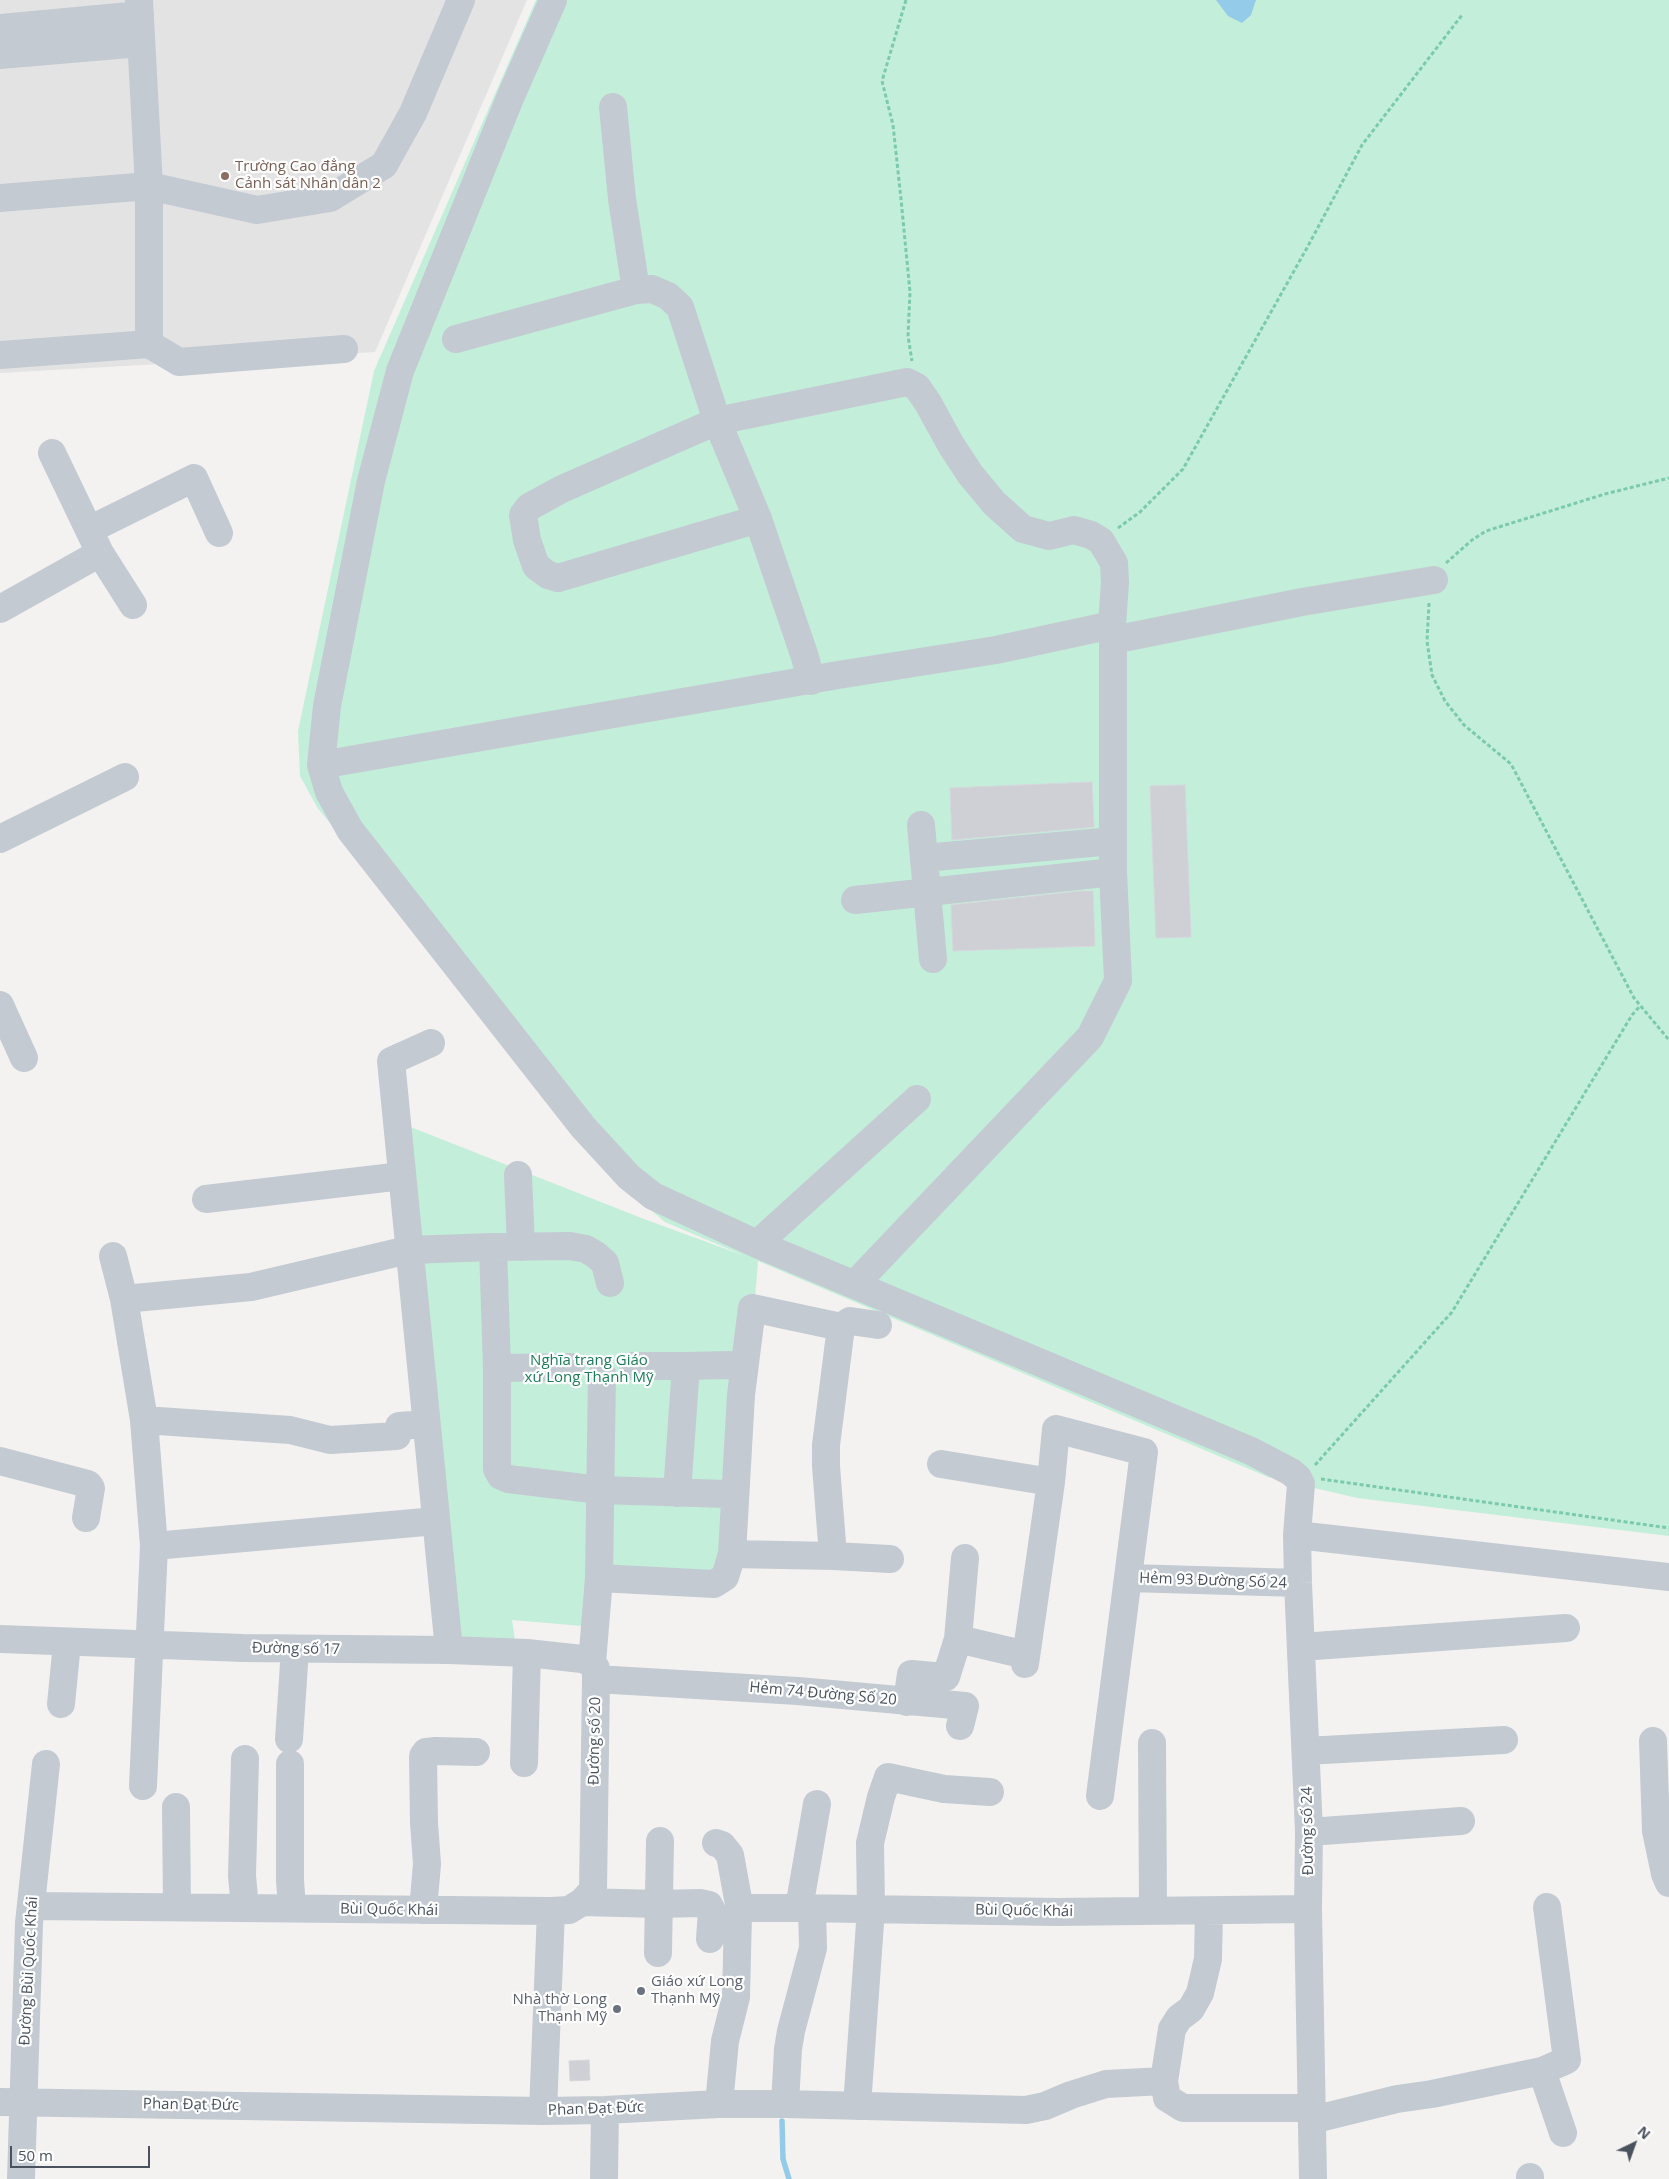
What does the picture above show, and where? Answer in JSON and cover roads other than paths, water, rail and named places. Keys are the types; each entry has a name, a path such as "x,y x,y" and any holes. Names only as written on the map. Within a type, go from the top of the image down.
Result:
{"street":[{"path":"0,198 150,186 257,210 330,198 384,165 413,113 462,0"},
{"path":"553,0 510,98 400,371 369,491 327,706 321,765 329,792 350,830 583,1127 629,1177 653,1196 757,1244 855,1284 1090,1037 1118,981 1113,872 1112,633 1115,582 1114,564 1101,541 1091,535 1074,530 1049,536 1023,529 994,503 970,474 917,387 907,382 717,421 606,468 528,506 523,515 527,540 536,566 558,578 758,519"},
{"path":"0,28 139,7 150,186 149,336"},
{"path":"0,55 141,43"},
{"path":"613,107 622,199 636,290"},
{"path":"456,339 636,290 652,290 668,296 680,307 717,421 758,519 805,657 811,681"},
{"path":"0,355 149,336"},
{"path":"0,337 149,336 179,362 344,349"},
{"path":"52,453 95,541 133,605"},
{"path":"0,609 95,541 194,478 219,533"},
{"path":"321,765 996,650 1112,633 1434,580"},
{"path":"0,839 125,777"},
{"path":"921,825 933,959"},
{"path":"924,858 1113,840"},
{"path":"854,900 1113,872"},
{"path":"0,1005 24,1058"},
{"path":"431,1043 391,1061 408,1250 449,1650"},
{"path":"757,1244 917,1099"},
{"path":"518,1175 521,1246"},
{"path":"206,1198 402,1176"},
{"path":"124,1299 251,1287 408,1250 521,1246 570,1246 586,1249 605,1264 610,1283"},
{"path":"493,1247 497,1368 497,1469 501,1476 508,1480 600,1490 727,1494"},
{"path":"114,1256 124,1299 144,1420 154,1546 143,1786"},
{"name":"Đường số 24","path":"855,1284 1251,1451 1291,1472 1301,1480 1297,1535 1309,1832 1308,1909 1313,2179"},
{"path":"599,1578 714,1584 725,1577 732,1554 741,1394 752,1308 841,1327 850,1321 878,1325"},
{"path":"833,1556 826,1445 841,1327"},
{"path":"633,1366 729,1365"},
{"path":"677,1493 686,1366"},
{"path":"497,1368 571,1367"},
{"name":"Đường số 20","path":"582,1902 593,1890 594,1671 599,1578 602,1374"},
{"path":"144,1420 290,1430 330,1440 397,1436 399,1426 426,1424"},
{"path":"964,1558 958,1639 1026,1660 1052,1482 1056,1429 1144,1452 1100,1796"},
{"path":"0,1461 88,1484 91,1488 86,1518"},
{"path":"941,1464 1052,1482"},
{"path":"154,1546 436,1521"},
{"path":"1297,1535 1669,1577"},
{"path":"732,1554 833,1556 890,1560"},
{"name":"Hẻm 93 Đường Số 24","path":"1129,1578 1298,1583"},
{"path":"1301,1647 1566,1628"},
{"name":"Đường số 17","path":"0,1639 295,1649 449,1650 527,1653 582,1659 594,1671"},
{"name":"Hẻm 74 Đường Số 20","path":"594,1671 907,1702 911,1674 946,1677 958,1639"},
{"path":"61,1704 67,1642"},
{"path":"292,1908 289,1752 295,1649"},
{"path":"524,1763 527,1653"},
{"path":"907,1702 965,1706 960,1726"},
{"path":"1306,1751 1504,1740"},
{"path":"1653,1741 1656,1831 1665,1874 1669,1883"},
{"path":"1152,1743 1153,1911"},
{"path":"423,1910 427,1864 423,1756 426,1752 436,1751 476,1752"},
{"path":"245,1759 242,1876 245,1908"},
{"name":"Đường Bùi Quốc Khái","path":"21,2179 11,2102 46,1764"},
{"path":"857,2106 871,1909 870,1843 888,1777 944,1789 990,1792"},
{"path":"787,2104 788,2049 791,2031 813,1948 806,1908 817,1804"},
{"path":"176,1807 177,1907"},
{"path":"1309,1832 1461,1821"},
{"path":"658,1953 660,1841"},
{"path":"716,1843 722,1845 730,1855 740,1910 738,1914 736,1997 725,2041 719,2104"},
{"name":"Bùi Quốc Khái","path":"32,1906 551,1911 569,1910 582,1902 700,1903 709,1905 712,1911 710,1939"},
{"path":"1209,1910 1208,1959 1200,1993 1191,2009 1179,2018 1172,2029 1164,2081 1166,2098 1183,2108 1312,2114 1432,2094 1542,2071 1567,2060 1547,1906"},
{"name":"Bùi Quốc Khái","path":"740,1910 745,1908 806,1908 1057,1912 1308,1909"},
{"path":"543,2110 551,1911"},
{"path":"1542,2071 1563,2133"},
{"name":"Phan Đạt Đức","path":"11,2102 543,2110 605,2110 719,2104 787,2104 1026,2110 1045,2106 1071,2095 1106,2084 1164,2081"},
{"path":"604,2179 605,2110"}],"water":[{"path":"1216,0 1256,0 1251,15 1242,23 1228,16"}],"waterway":[{"path":"782,2121 783,2159 789,2179"}],"place":[{"name":"Trường Cao đẳng Cảnh sát Nhân dân 2","path":"225,176"},
{"name":"Giáo xứ Long Thạnh Mỹ","path":"641,1991"},
{"name":"Nhà thờ Long Thạnh Mỹ","path":"617,2009"}],"park label":[{"name":"Nghĩa trang Giáo xứ Long Thạnh Mỹ","path":"589,1370"}]}
